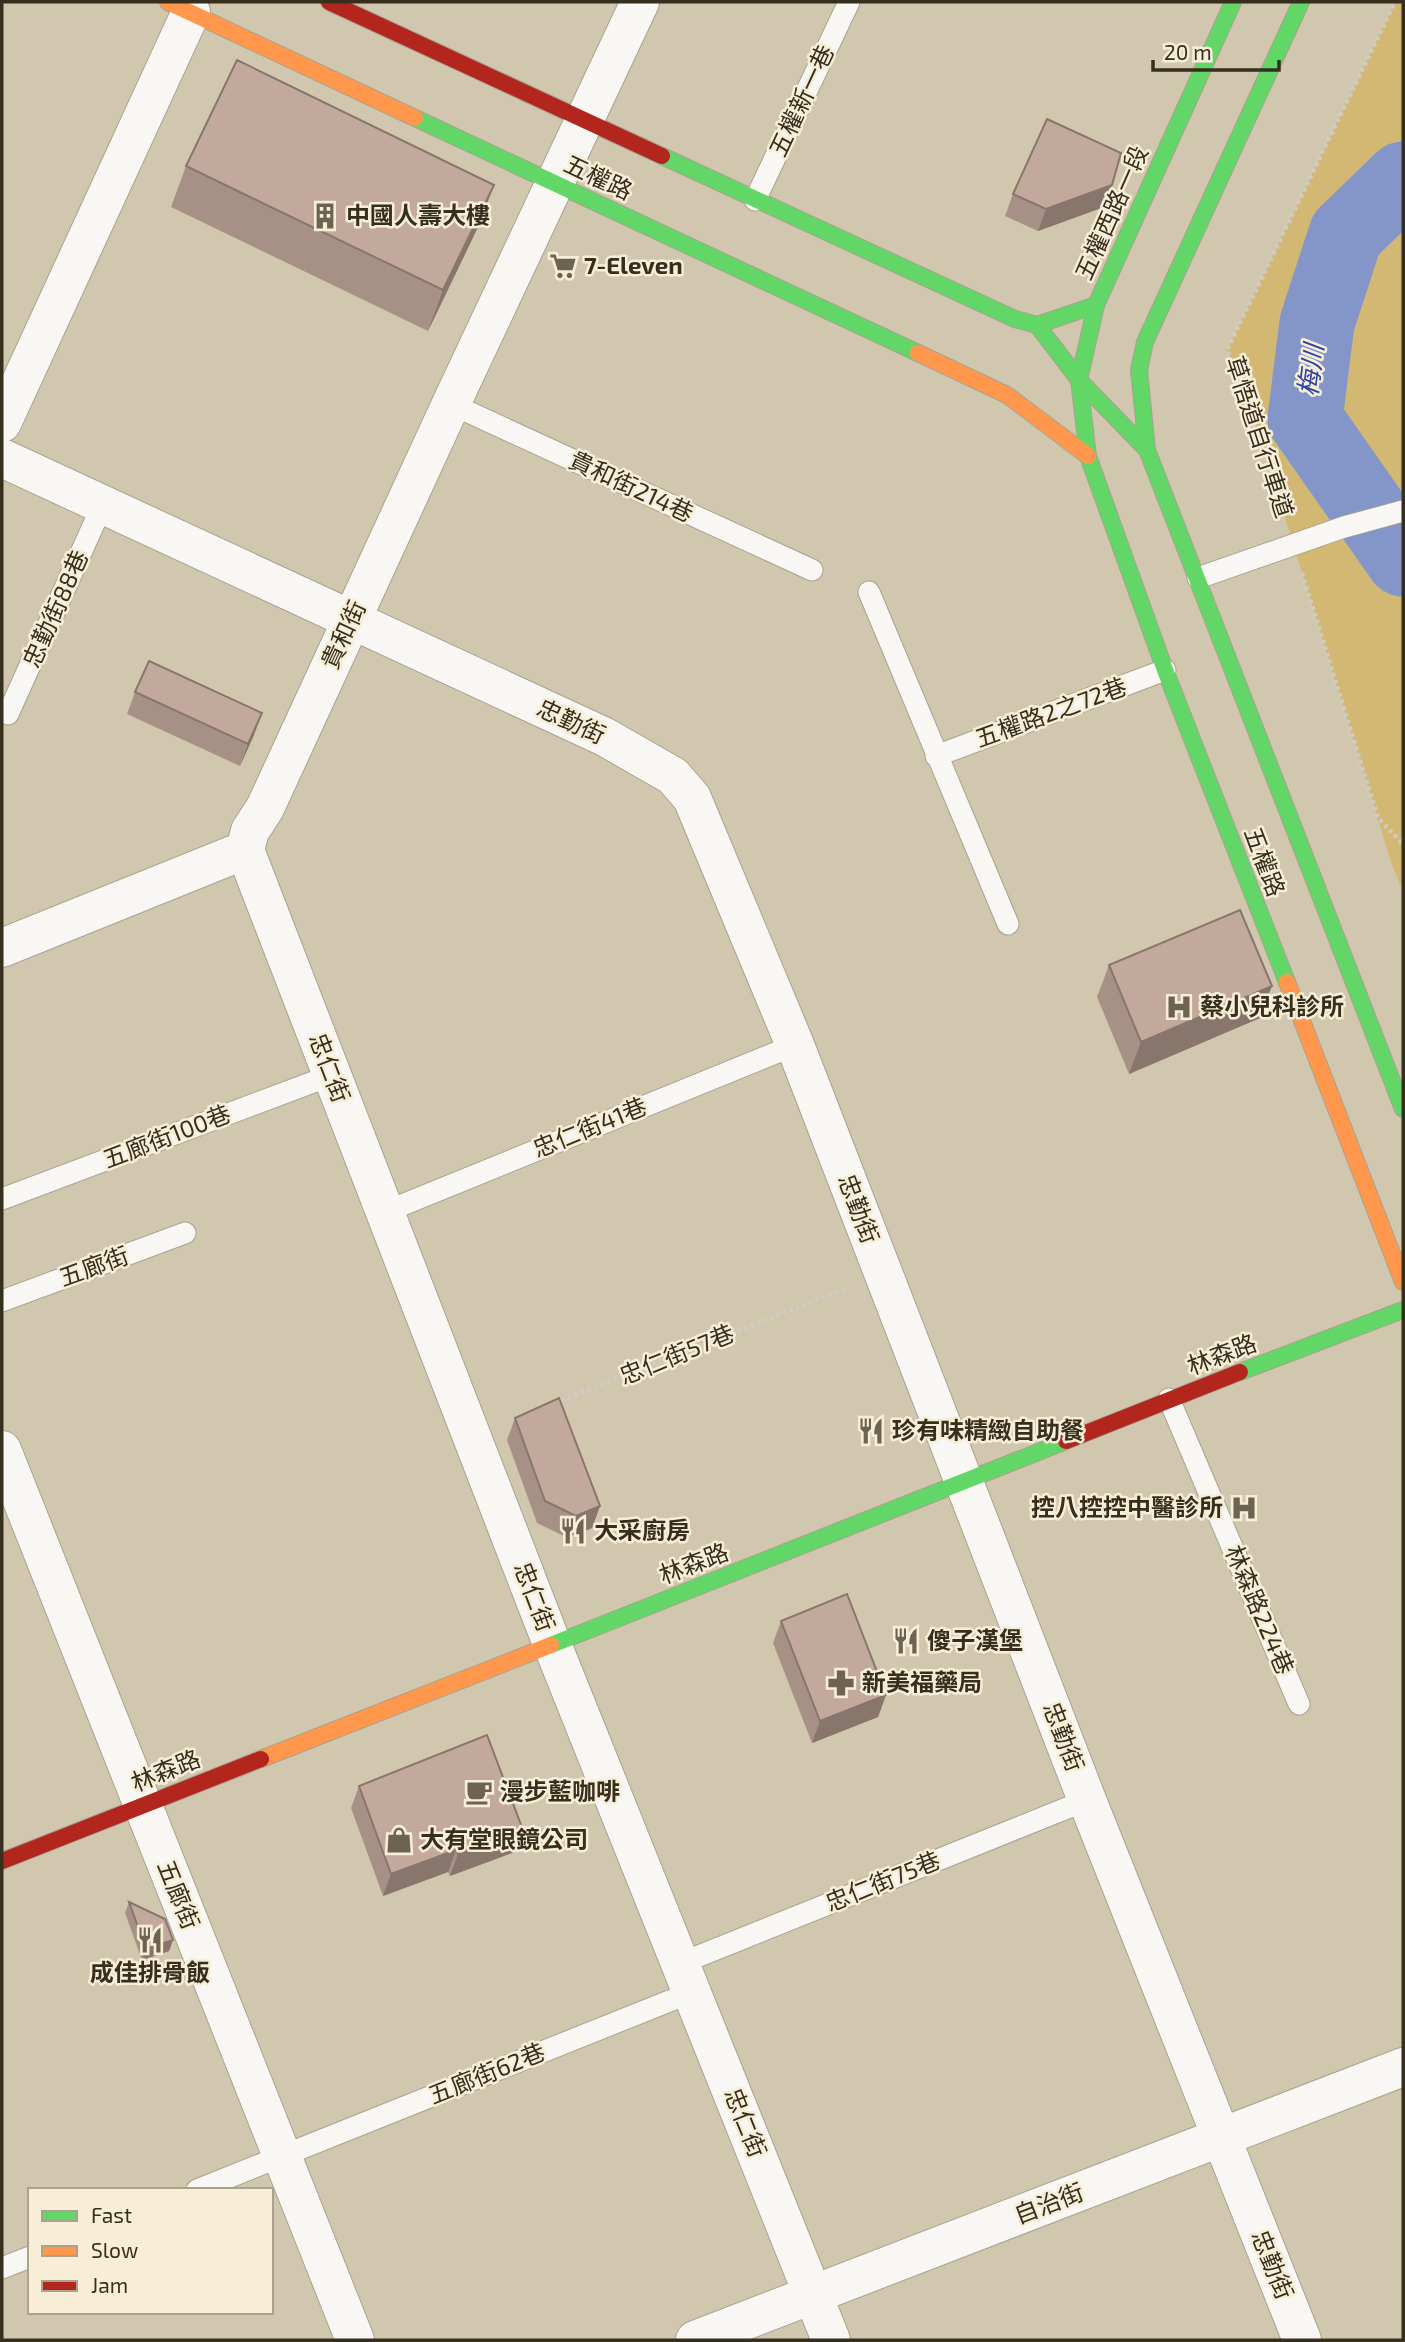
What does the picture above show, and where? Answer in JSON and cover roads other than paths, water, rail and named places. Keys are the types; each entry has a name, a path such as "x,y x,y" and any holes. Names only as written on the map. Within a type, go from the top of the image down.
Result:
{"main road":[{"name":"五權路","path":"329,2 1015,319 1037,325 1073,381 1147,450 1403,1109"},
{"name":"五權西路一段","path":"1073,381 1096,305 1233,2"},
{"path":"1147,450 1139,370 1145,342 1301,2"},
{"name":"五權路","path":"180,7 1007,395 1088,456"},
{"path":"1037,325 1096,305"},
{"path":"1123,355 1145,342"},
{"path":"1073,381 1101,367"},
{"name":"五權路","path":"1073,381 1088,456 1165,670 1403,1282"},
{"path":"1007,395 1031,390"},
{"name":"林森路","path":"2,1861 1169,1399 1403,1310"}],"street":[{"name":"貴和街","path":"245,850 250,831 265,808 640,2"},
{"path":"2,423 180,7"},
{"name":"忠勤街","path":"2,458 605,737 673,776 692,798 795,1045 1087,1800 1301,2340"},
{"path":"2,948 245,850"},
{"name":"忠仁街","path":"245,850 552,1644 831,2340"},
{"name":"五廊街","path":"2,1450 355,2340"},
{"name":"自治街","path":"695,2340 1403,2067"}],"lane":[{"name":"五權新一巷","path":"755,200 849,2"},
{"name":"貴和街214巷","path":"451,404 812,570"},
{"name":"忠勤街88巷","path":"8,714 103,503"},
{"path":"1198,579 1344,527 1403,511"},
{"path":"869,592 1008,924"},
{"name":"五權路2之72巷","path":"936,756 1165,670"},
{"name":"忠仁街41巷","path":"385,1212 795,1045"},
{"name":"五廊街100巷","path":"2,1199 332,1075"},
{"name":"五廊街","path":"2,1301 185,1233"},
{"name":"林森路224巷","path":"1169,1399 1299,1704"},
{"name":"忠仁街75巷","path":"686,1978 1087,1800"},
{"name":"五廊街62巷","path":"202,2188 281,2156 686,1978"},
{"path":"2,2268 28,2258"}],"waterway":[{"name":"梅川","path":"1403,179 1346,234 1317,323 1305,419 1403,559"}],"place":[{"name":"中國人壽大樓","path":"325,216"},
{"name":"7-Eleven","path":"563,266"},
{"name":"蔡小兒科診所","path":"1179,1007"},
{"name":"珍有味精緻自助餐","path":"871,1431"},
{"name":"控八控控中醫診所","path":"1244,1508"},
{"name":"大采廚房","path":"573,1531"},
{"name":"傻子漢堡","path":"906,1641"},
{"name":"新美福藥局","path":"841,1683"},
{"name":"漫步藍咖啡","path":"479,1792"},
{"name":"大有堂眼鏡公司","path":"399,1840"},
{"name":"成佳排骨飯","path":"150,1940"}]}
